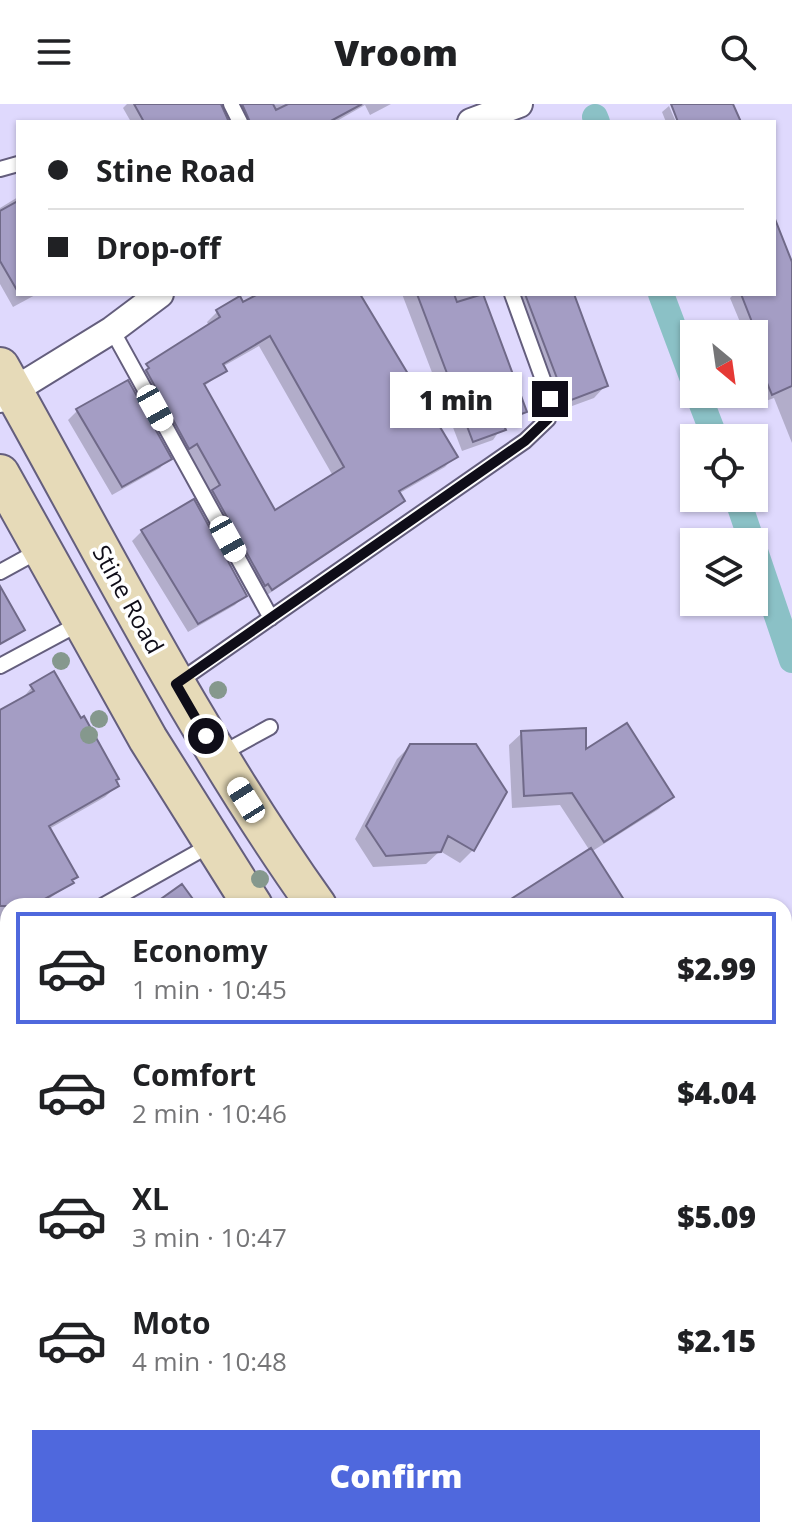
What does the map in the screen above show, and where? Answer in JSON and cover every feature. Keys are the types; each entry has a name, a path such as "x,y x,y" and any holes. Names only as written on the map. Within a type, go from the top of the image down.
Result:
{"main road":[{"name":"Stine Road","path":"5,386 219,756 274,845 311,898"},
{"path":"0,474 82,622 212,844 248,898"}],"street":[{"path":"476,120 519,104"},
{"path":"5,386 112,330 157,296"}],"lane":[{"path":"176,684 525,441 548,419 550,399 513,296"},
{"path":"112,330 271,618"},
{"path":"0,572 42,549"},
{"path":"0,666 82,622"},
{"path":"219,756 270,727"},
{"path":"116,898 212,844"}],"building":[{"path":"134,104 221,104 228,120 143,120"},
{"path":"242,104 273,104 276,110 288,104 362,104 333,120 249,120"},
{"path":"671,104 733,104 740,120 677,120"},
{"path":"16,202 16,289 0,261 0,211"},
{"path":"776,222 792,262 792,386 772,395 768,385 768,320 751,320 742,296 776,296"},
{"path":"240,296 243,302 254,296 361,296 458,457 399,491 405,501 272,590 268,584 265,586 212,490 220,485 197,444 189,449 146,370 149,368 146,364 220,317 216,310","holes":["270,336 344,467 275,510 204,384 227,371 223,364"]},
{"path":"418,296 455,296 457,302 484,296 527,412 502,421 506,430 473,442"},
{"path":"526,296 575,296 608,386 566,402"},
{"path":"128,380 172,459 122,487 76,409"},
{"path":"194,499 247,596 198,624 141,530"},
{"path":"0,586 25,630 0,644"},
{"path":"54,671 81,718 84,716 119,779 116,780 119,786 49,826 78,877 72,880 74,883 47,898 0,898 0,710 34,691 30,685"},
{"path":"627,723 674,797 604,842 572,793 524,796 521,731 586,728 586,749"},
{"path":"410,744 476,744 507,792 474,851 448,836 441,852 386,856 366,826"},
{"path":"591,848 623,898 513,898"},
{"path":"182,884 192,898 162,898"}],"waterway":[{"path":"662,296 680,345"},
{"path":"703,408 710,424"},
{"path":"742,512 747,528"},
{"path":"768,589 792,660"}],"route":[{"path":"206,736 176,684 525,441 548,419 550,399"}]}
